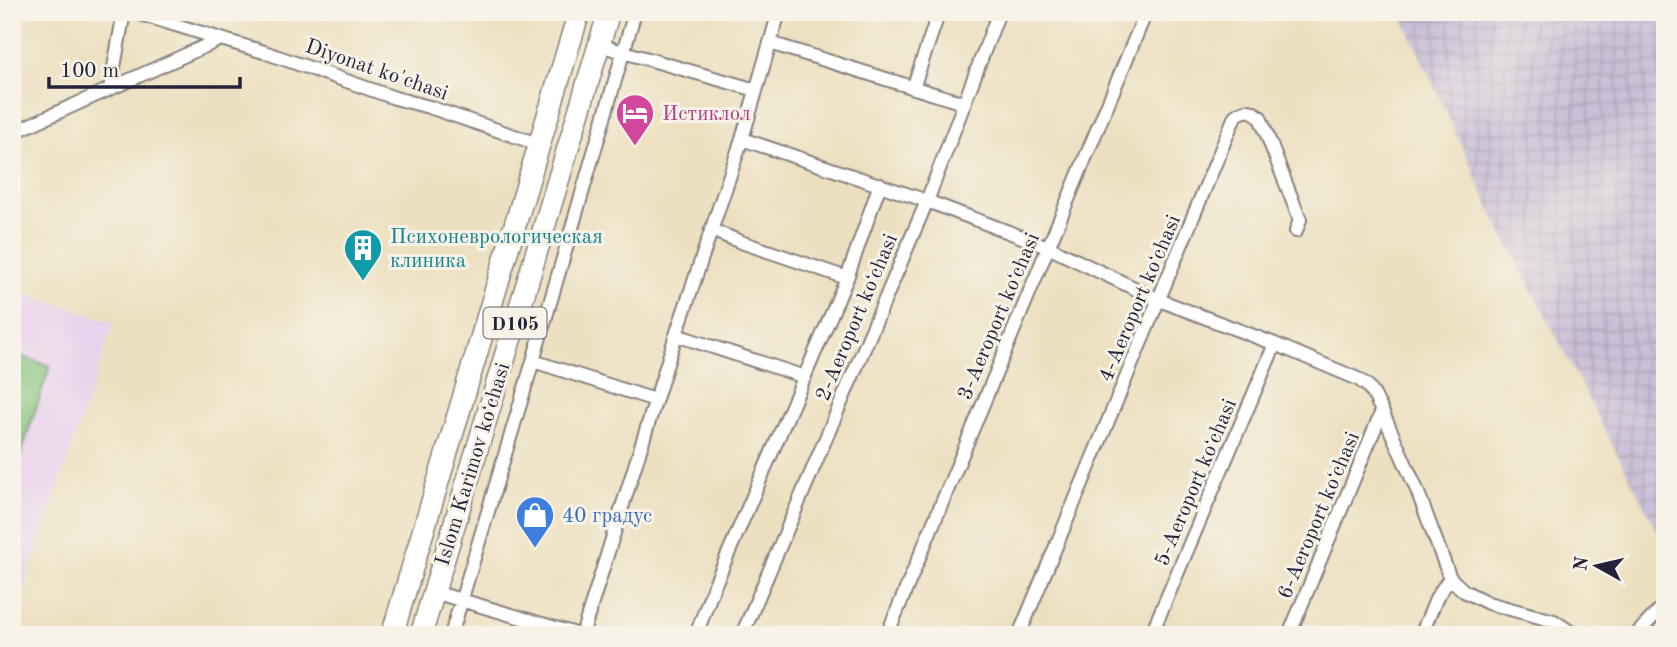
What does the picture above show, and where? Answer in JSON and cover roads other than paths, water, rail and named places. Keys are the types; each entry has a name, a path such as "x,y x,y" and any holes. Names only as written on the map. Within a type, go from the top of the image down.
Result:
{"highway":[{"name":"Islom Karimov koʻchasi","path":"392,635 579,12"},
{"name":"Islom Karimov koʻchasi","path":"421,635 609,12"}],"street":[{"path":"110,89 124,12"},
{"name":"Diyonat ko'chasi","path":"134,12 264,52 538,144"},
{"path":"451,635 635,12"},
{"path":"434,592 580,635 742,139 779,12"},
{"path":"913,88 939,12"},
{"name":"2-Aeroport koʻchasi","path":"742,635 927,201 999,12"},
{"name":"3-Aeroport koʻchasi","path":"887,635 1146,12"},
{"path":"12,133 221,39"},
{"path":"770,43 963,103"},
{"path":"599,45 756,90"},
{"name":"4-Aeroport koʻchasi","path":"1018,635 1235,116 1242,111 1254,111 1260,117 1300,220 1296,231"},
{"path":"742,139 880,184 1048,247 1159,300 1358,379 1368,386 1382,411 1417,490 1450,578 1464,591 1488,603 1554,621 1574,635"},
{"path":"696,635 713,589 848,278 880,184"},
{"path":"711,230 848,278"},
{"path":"676,335 805,377"},
{"name":"5-Aeroport koʻchasi","path":"1151,635 1275,345"},
{"path":"533,361 655,400"},
{"name":"6-Aeroport koʻchasi","path":"1289,635 1382,411"},
{"path":"1421,635 1437,597 1450,578"},
{"path":"1636,635 1665,604"},
{"path":"1549,635 1554,621"}],"place":[{"name":"Истиклол","path":"635,147"},
{"name":"Психоневрологическая клиника","path":"363,282"},
{"name":"40 градус","path":"535,549"}]}
